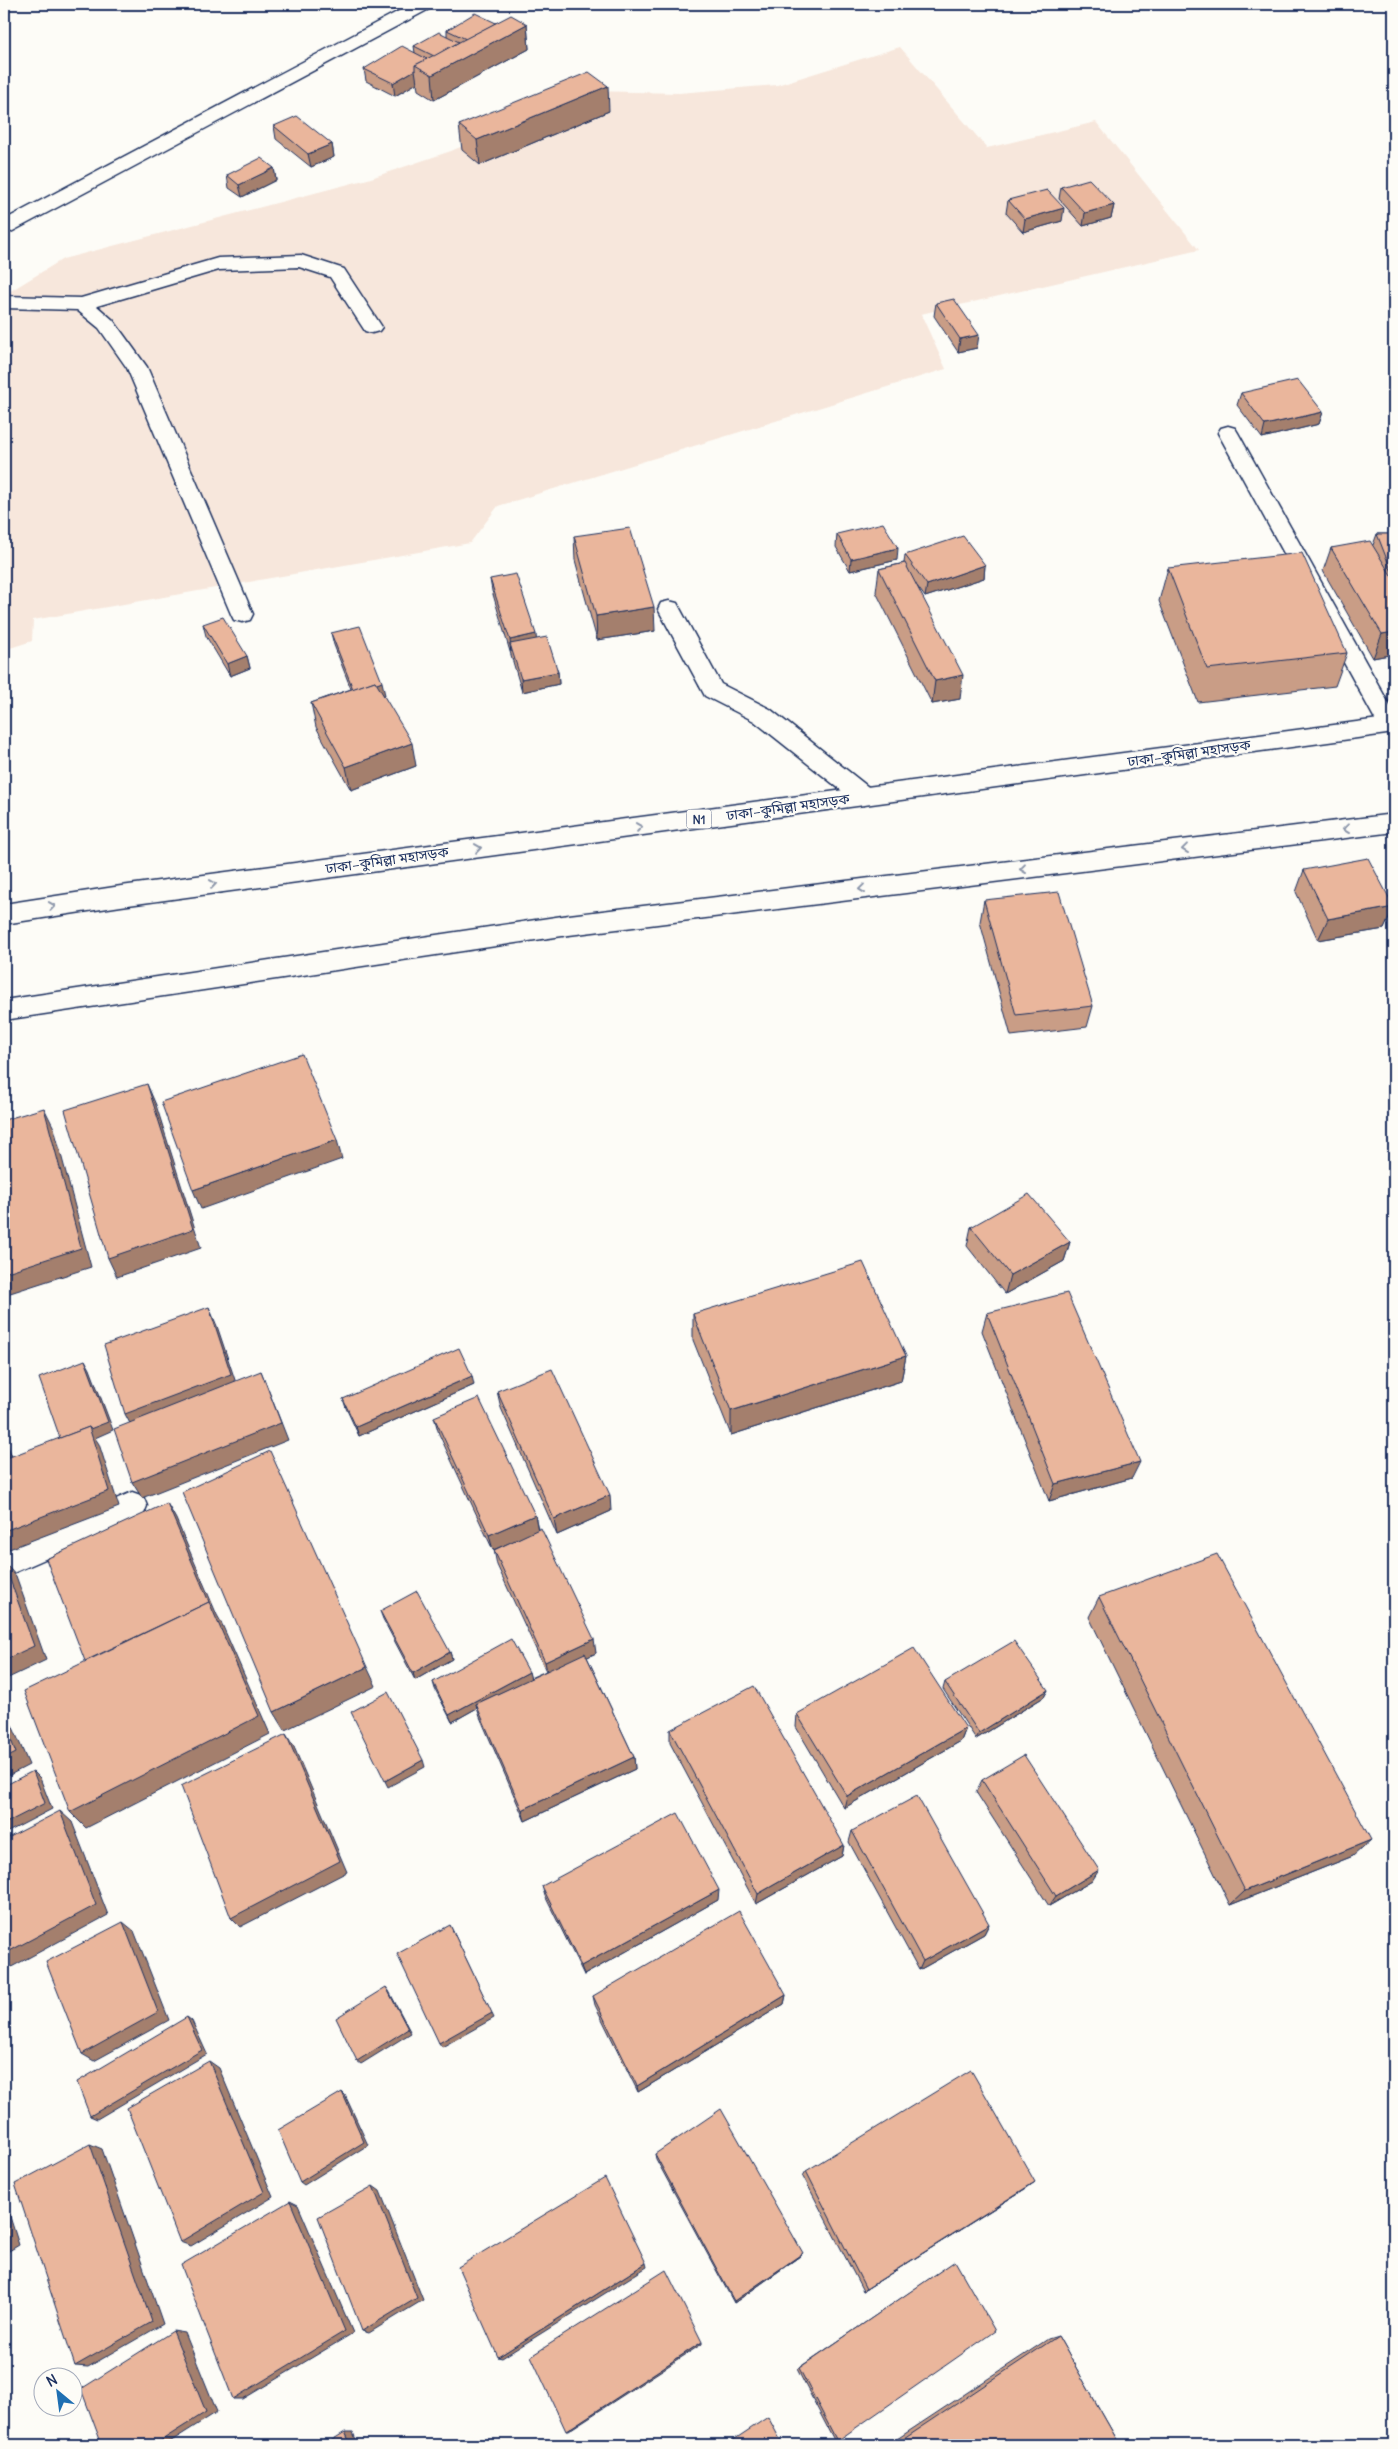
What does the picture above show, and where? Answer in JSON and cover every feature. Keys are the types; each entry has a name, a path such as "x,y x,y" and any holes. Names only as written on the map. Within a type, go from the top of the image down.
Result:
{"main road":[{"path":"4,228 425,4"},
{"path":"4,302 82,304 218,264 301,261 337,272 372,327"},
{"path":"82,304 106,324 137,367 242,614"},
{"path":"1228,433 1392,726"},
{"path":"669,608 713,690 762,716 864,796"},
{"name":"ঢাকা–কুমিল্লা মহাসড়ক","path":"4,914 131,894 1392,726"},
{"path":"4,1010 569,925 1394,824"},
{"path":"4,1563 132,1506"}],"shaded area":[{"path":"900,47 987,148 1096,122 1199,250 921,314 946,369 498,506 470,543 33,620 32,641 4,650 4,295 63,259 368,179 451,151 591,91 679,93 777,85"}],"building":[{"path":"475,13 496,23 466,39 447,30"},
{"path":"511,15 527,24 432,75 415,65"},
{"path":"439,32 459,42 434,56 414,46"},
{"path":"402,46 427,59 415,65 415,70 393,83 364,69"},
{"path":"589,72 608,86 477,140 459,125"},
{"path":"297,116 332,144 308,154 274,126"},
{"path":"261,158 274,168 239,185 227,175"},
{"path":"1089,179 1114,205 1085,213 1061,187"},
{"path":"1047,190 1064,208 1025,219 1008,200"},
{"path":"954,299 979,335 960,339 936,303"},
{"path":"1298,380 1323,412 1265,425 1241,393"},
{"path":"883,523 898,548 851,559 837,534"},
{"path":"630,528 654,607 596,616 574,536"},
{"path":"1377,534 1394,534 1394,575 1393,575"},
{"path":"963,536 985,565 927,585 905,555"},
{"path":"1370,541 1394,580 1394,632 1382,634 1331,548"},
{"path":"1302,553 1347,653 1207,669 1168,568"},
{"path":"905,563 963,675 935,681 879,569"},
{"path":"516,574 536,634 510,640 490,579"},
{"path":"223,617 247,656 227,664 203,624"},
{"path":"360,626 382,682 377,684 375,681 353,689 331,633"},
{"path":"547,637 558,672 521,679 510,644"},
{"path":"375,681 412,743 346,767 311,703"},
{"path":"1368,858 1394,907 1328,919 1304,870"},
{"path":"1059,892 1093,1006 1016,1015 984,900"},
{"path":"302,1054 337,1140 193,1190 161,1102"},
{"path":"147,1084 193,1229 108,1258 65,1110"},
{"path":"44,1108 81,1248 4,1273 4,1120"},
{"path":"1029,1194 1070,1242 1010,1275 971,1227"},
{"path":"863,1262 906,1356 731,1411 693,1314"},
{"path":"1067,1293 1140,1462 1055,1484 987,1313"},
{"path":"209,1307 231,1374 125,1414 104,1345"},
{"path":"459,1348 472,1376 356,1427 343,1399"},
{"path":"85,1360 108,1422 60,1438 39,1378"},
{"path":"552,1369 610,1495 554,1519 497,1391"},
{"path":"261,1371 281,1423 132,1482 114,1429"},
{"path":"479,1398 535,1515 489,1535 434,1417"},
{"path":"89,1427 109,1491 4,1531 4,1459"},
{"path":"270,1451 367,1667 274,1712 182,1492"},
{"path":"167,1503 209,1602 85,1661 46,1559"},
{"path":"541,1528 594,1639 545,1662 494,1550"},
{"path":"1217,1554 1371,1840 1245,1891 1099,1597"},
{"path":"4,1563 34,1646 4,1660"},
{"path":"417,1591 450,1652 413,1673 380,1611"},
{"path":"209,1602 259,1716 70,1812 24,1691"},
{"path":"511,1639 529,1672 449,1715 433,1682"},
{"path":"1014,1641 1048,1690 979,1733 945,1682"},
{"path":"914,1648 966,1728 847,1796 797,1714"},
{"path":"585,1653 634,1757 522,1810 476,1704"},
{"path":"754,1686 844,1845 758,1894 670,1730"},
{"path":"388,1692 423,1760 385,1781 351,1712"},
{"path":"4,1722 16,1753 4,1759"},
{"path":"286,1734 340,1861 231,1918 181,1786"},
{"path":"1024,1755 1099,1870 1056,1896 982,1780"},
{"path":"33,1771 45,1803 4,1824 4,1786"},
{"path":"917,1796 989,1924 923,1961 852,1831"},
{"path":"60,1811 96,1905 4,1954 4,1840"},
{"path":"678,1813 719,1890 581,1966 542,1886"},
{"path":"739,1911 786,1995 637,2086 593,1996"},
{"path":"123,1922 158,2012 82,2054 46,1962"},
{"path":"450,1925 492,2013 439,2043 397,1954"},
{"path":"386,1987 408,2029 357,2061 336,2018"},
{"path":"187,2017 202,2050 90,2116 77,2082"},
{"path":"209,2061 264,2192 180,2242 127,2108"},
{"path":"971,2070 1035,2182 866,2289 806,2171"},
{"path":"342,2092 364,2142 300,2182 278,2130"},
{"path":"721,2109 803,2253 734,2301 655,2154"},
{"path":"90,2144 152,2322 75,2366 15,2184"},
{"path":"605,2178 646,2263 498,2357 458,2267"},
{"path":"373,2186 417,2298 362,2331 318,2217"},
{"path":"290,2201 345,2331 233,2399 181,2265"},
{"path":"955,2261 995,2331 837,2441 799,2368"},
{"path":"666,2270 702,2342 566,2431 531,2356"},
{"path":"173,2331 206,2412 154,2445 102,2445 82,2388"},
{"path":"1058,2336 1120,2445 895,2445"},
{"path":"768,2417 783,2445 726,2445"},
{"path":"345,2432 351,2445 324,2445"}]}
